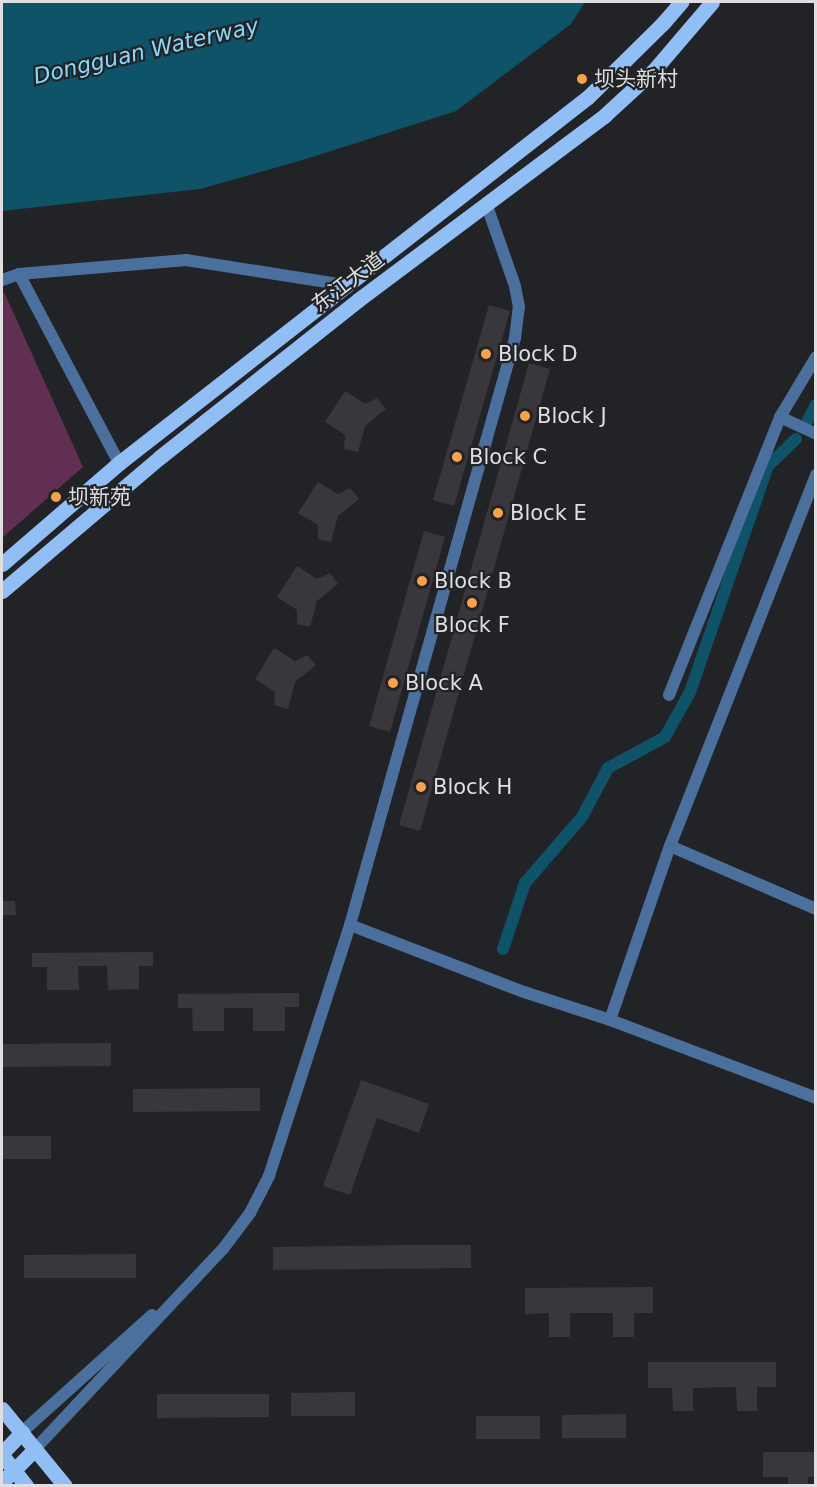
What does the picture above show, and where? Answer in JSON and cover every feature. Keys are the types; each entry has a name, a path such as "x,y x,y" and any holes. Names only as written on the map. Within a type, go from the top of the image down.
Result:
{"main road":[{"name":"东江大道","path":"2,564 119,463 588,97 663,23 681,2"},
{"name":"东江大道","path":"2,591 187,435 358,300 487,206 604,115 654,70 712,2"},
{"path":"2,1409 65,1485"},
{"path":"22,1432 2,1454 27,1485"},
{"path":"2,1482 35,1449"}],"street":[{"path":"35,1449 224,1249 250,1213 269,1176 350,925 515,338 519,308 515,285 487,206"},
{"path":"2,280 19,274 186,260 346,285"},
{"path":"19,274 119,463"},
{"path":"669,695 780,417 816,357"},
{"path":"780,417 816,434"},
{"path":"610,1020 670,846 816,475"},
{"path":"670,846 816,909"},
{"path":"350,925 524,992 610,1020 816,1098"},
{"path":"22,1432 224,1249"}],"shaded area":[{"path":"4,292 83,467 2,538 2,293"}],"water":[{"name":"Dongguan Waterway","path":"2,2 585,2 571,24 456,111 306,159 200,189 2,211"}],"building":[{"path":"489,305 510,311 454,506 433,500"},
{"path":"529,363 550,369 420,831 399,825"},
{"path":"345,391 365,404 377,398 386,409 365,426 358,452 344,449 345,435 325,422"},
{"path":"318,482 338,494 350,488 359,499 338,516 331,542 318,539 318,525 298,513"},
{"path":"424,531 445,537 390,732 369,726"},
{"path":"297,566 317,579 330,573 338,584 317,601 310,627 297,624 297,610 277,597"},
{"path":"274,648 295,661 307,655 316,665 295,682 288,709 274,705 275,692 255,679"},
{"path":"2,901 15,901 16,915 2,915"},
{"path":"153,952 153,966 139,966 139,989 108,990 107,966 78,966 79,990 47,990 47,967 32,967 32,953"},
{"path":"299,993 299,1007 285,1007 285,1031 253,1031 253,1008 224,1008 224,1031 193,1031 192,1008 178,1008 178,994"},
{"path":"111,1043 111,1066 2,1067 2,1044"},
{"path":"361,1080 429,1104 419,1133 377,1118 350,1195 323,1186"},
{"path":"260,1088 260,1111 133,1112 133,1089"},
{"path":"2,1136 51,1136 51,1159 2,1159"},
{"path":"471,1245 471,1268 273,1270 273,1247"},
{"path":"136,1254 136,1278 24,1278 24,1255"},
{"path":"653,1287 653,1313 634,1313 634,1337 613,1337 613,1313 570,1313 570,1337 549,1337 549,1313 525,1314 525,1288"},
{"path":"648,1362 776,1362 776,1387 757,1387 757,1411 737,1411 736,1387 693,1388 693,1411 673,1411 672,1388 648,1388"},
{"path":"355,1392 355,1416 291,1416 291,1393"},
{"path":"157,1394 269,1394 269,1417 157,1418"},
{"path":"626,1414 626,1438 562,1438 562,1415"},
{"path":"476,1416 540,1416 540,1439 476,1439"},
{"path":"763,1452 816,1452 816,1477 808,1477 808,1485 788,1485 788,1477 763,1477"}],"waterway":[{"path":"808,420 816,405"},
{"path":"503,949 525,883 582,817 608,768 665,737 690,692 768,466 796,439"}],"place":[{"name":"坝头新村","path":"582,79"},
{"name":"Block D","path":"486,354"},
{"name":"Block J","path":"525,416"},
{"name":"Block C","path":"457,457"},
{"name":"坝新苑","path":"56,497"},
{"name":"Block E","path":"498,513"},
{"name":"Block B","path":"422,581"},
{"name":"Block F","path":"472,603"},
{"name":"Block A","path":"393,683"},
{"name":"Block H","path":"421,787"}]}
